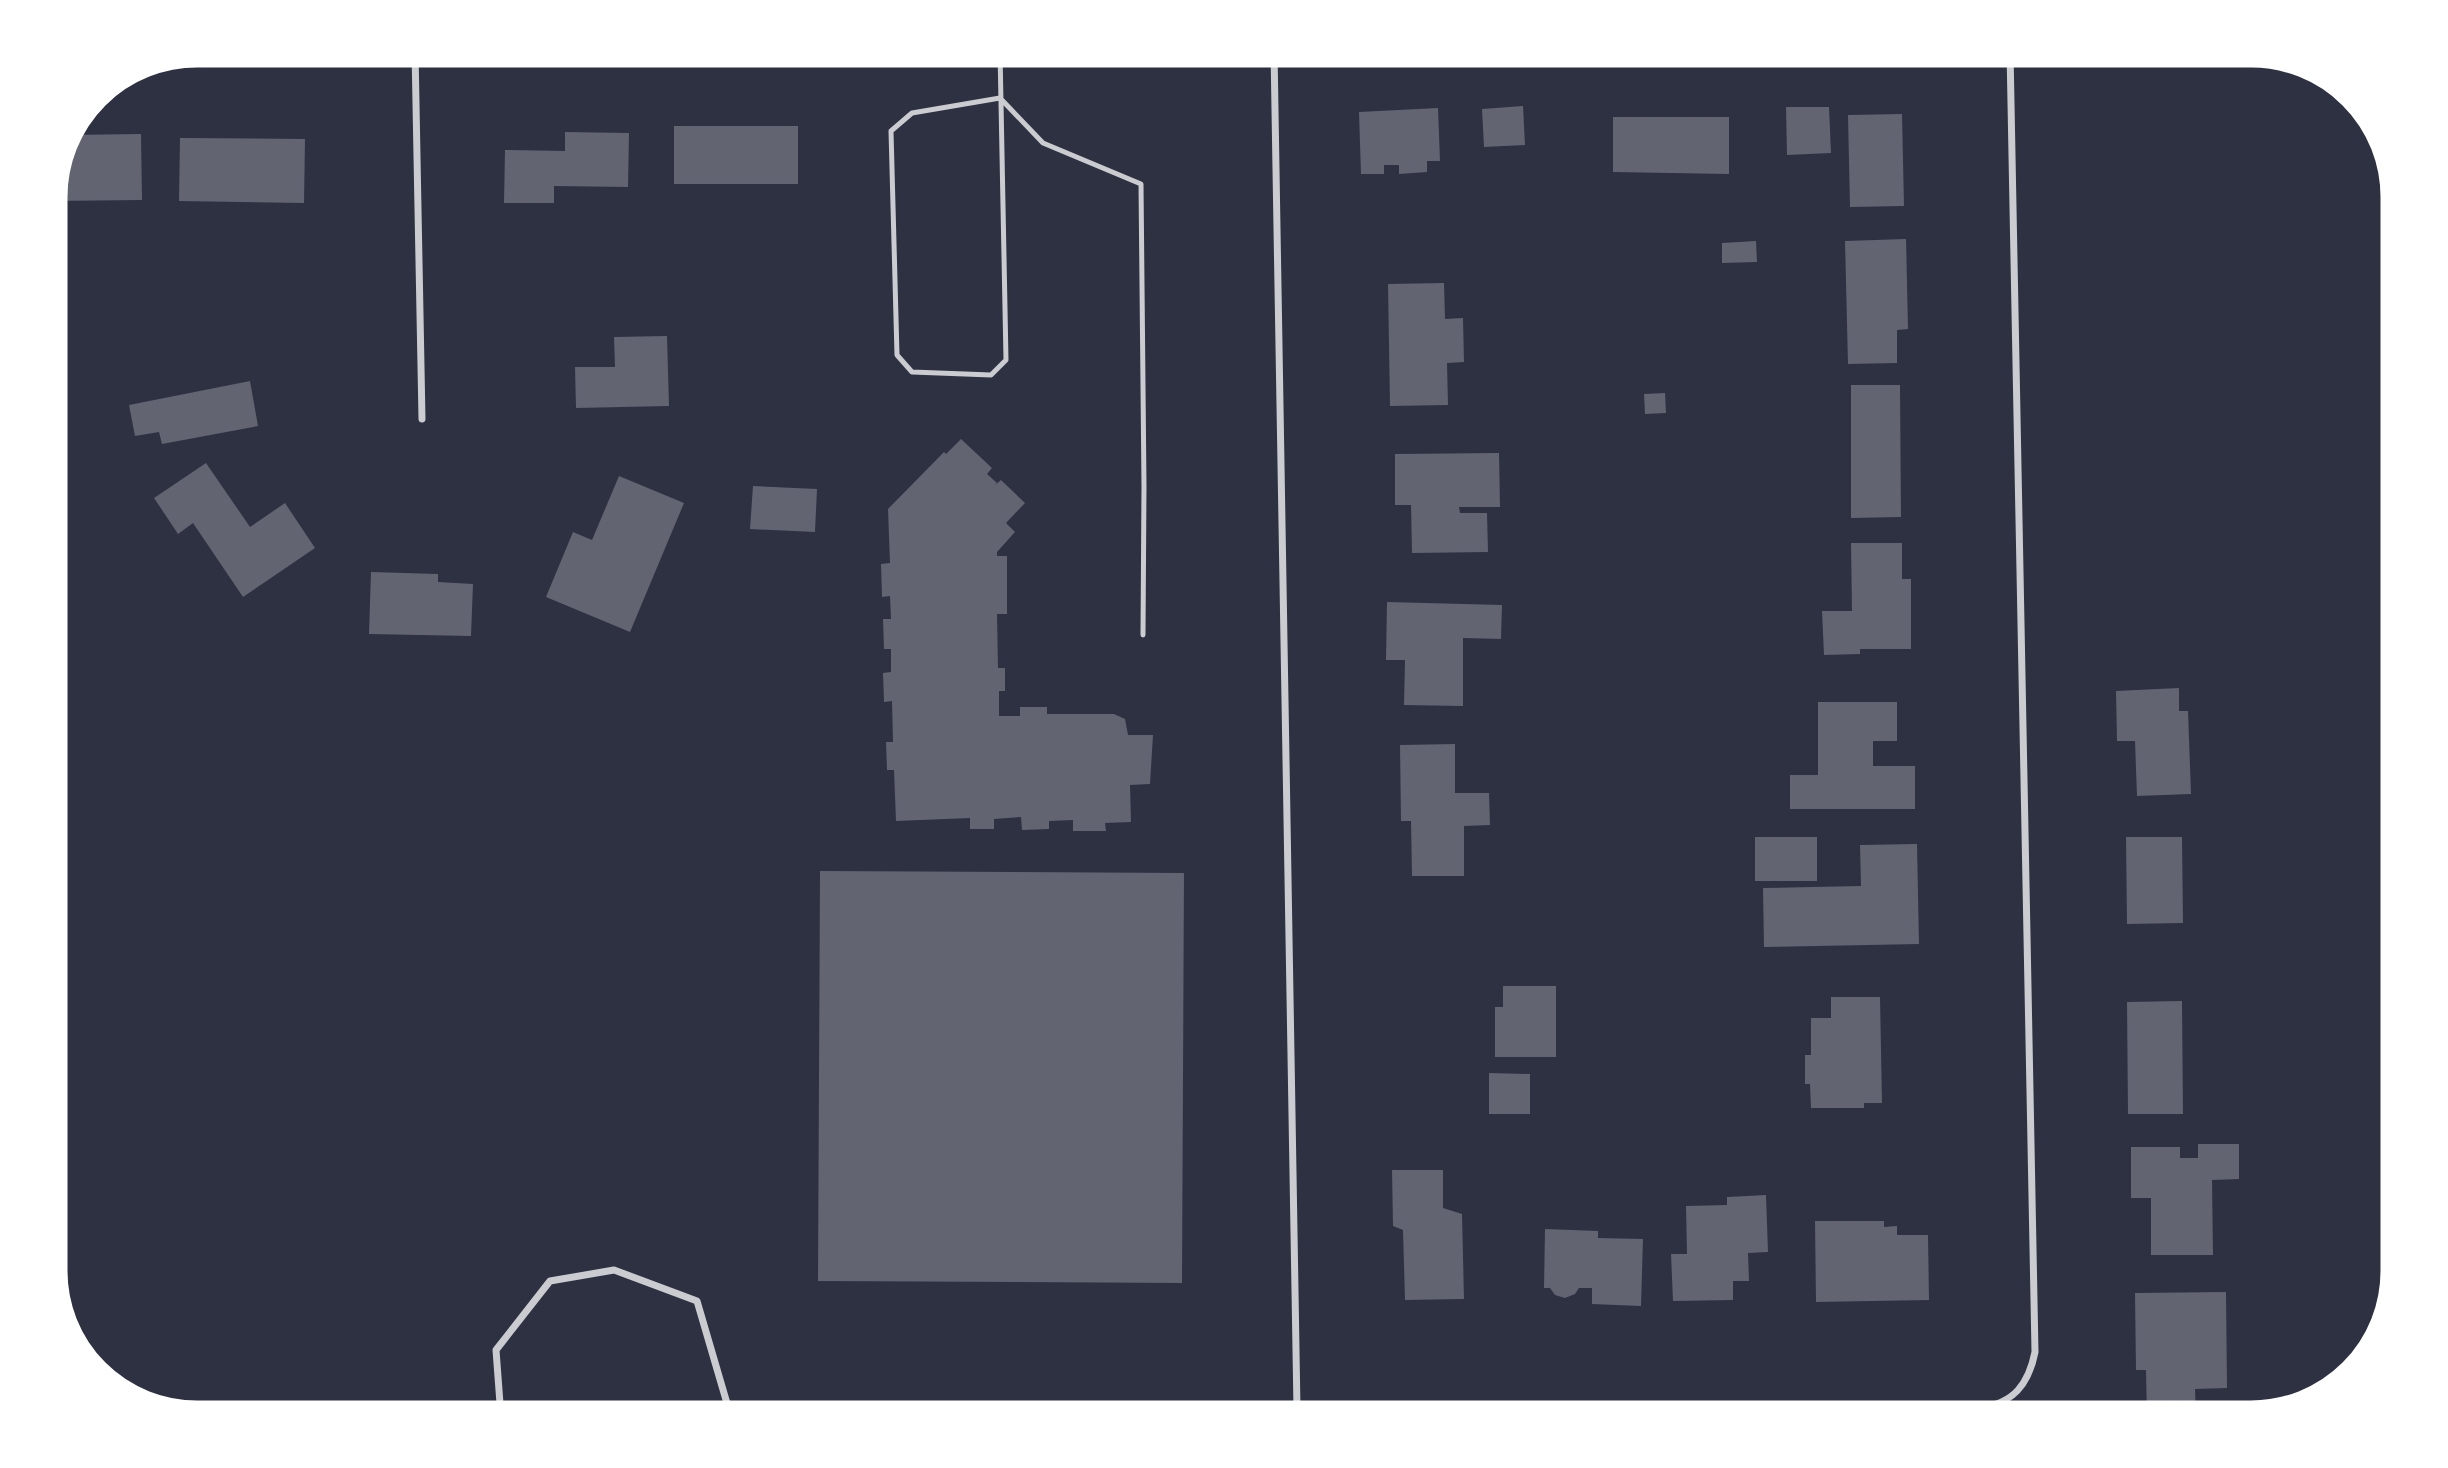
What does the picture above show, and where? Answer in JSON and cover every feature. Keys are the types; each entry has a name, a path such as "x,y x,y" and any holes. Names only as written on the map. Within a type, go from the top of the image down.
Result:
{"street":[{"path":"415,63 422,419"},
{"path":"1274,63 1297,1405"},
{"path":"1994,1405 2016,1394 2030,1374 2035,1352 2010,63"},
{"path":"500,1405 496,1350 550,1281 614,1270 697,1301 728,1405"}],"lane":[{"path":"1000,63 1006,360 991,375 912,372 897,355 891,131 912,113 1000,98"},
{"path":"1000,98 1043,144 1141,184 1143,635"}],"building":[{"path":"1523,106 1525,145 1484,147 1482,109"},
{"path":"1786,107 1829,107 1831,153 1787,155"},
{"path":"1438,108 1440,161 1427,161 1427,172 1399,174 1399,165 1384,165 1384,174 1361,174 1359,112"},
{"path":"1902,114 1904,206 1850,207 1848,115"},
{"path":"1613,117 1729,117 1729,174 1613,172"},
{"path":"674,126 798,126 798,184 674,184"},
{"path":"565,132 629,133 628,187 554,186 554,203 504,203 505,150 565,151"},
{"path":"141,134 142,200 63,201 68,162 79,135"},
{"path":"180,138 305,139 304,203 179,201"},
{"path":"1906,239 1908,329 1897,330 1897,363 1848,364 1845,241"},
{"path":"1756,241 1757,262 1722,263 1722,243"},
{"path":"1444,283 1445,319 1463,318 1464,362 1447,363 1448,405 1390,406 1388,284"},
{"path":"667,336 669,406 576,408 575,367 615,367 614,337"},
{"path":"250,381 258,426 162,444 159,432 135,436 129,405"},
{"path":"1851,385 1900,385 1901,517 1851,518"},
{"path":"1665,393 1666,413 1645,414 1644,394"},
{"path":"961,439 992,468 987,474 997,483 994,486 1001,480 1025,503 1006,523 1015,532 997,552 997,556 1007,556 1007,614 997,614 998,668 1005,668 1005,691 999,691 999,716 1020,716 1020,707 1047,707 1047,714 1114,714 1125,719 1128,735 1153,735 1150,784 1130,785 1131,822 1105,823 1106,831 1073,831 1073,820 1049,821 1049,829 1022,830 1021,817 994,819 994,829 970,829 970,818 896,821 894,770 887,770 886,742 893,742 892,701 884,702 883,673 891,672 891,649 884,649 883,619 891,619 890,596 882,597 881,564 890,563 888,509 944,452 946,454"},
{"path":"1499,453 1500,507 1459,507 1460,513 1487,513 1488,552 1412,553 1411,505 1395,505 1395,454"},
{"path":"206,463 250,527 285,503 315,548 243,597 193,523 178,534 154,498"},
{"path":"619,476 684,503 630,632 546,597 573,532 592,540"},
{"path":"753,486 817,489 815,532 750,529"},
{"path":"1851,543 1902,543 1902,579 1911,579 1911,649 1860,649 1860,654 1824,655 1822,611 1852,611"},
{"path":"371,572 438,574 438,582 473,584 471,636 369,634"},
{"path":"1387,602 1502,605 1501,639 1463,638 1463,706 1404,705 1405,660 1386,660"},
{"path":"2179,688 2179,711 2188,711 2191,794 2137,796 2135,741 2117,741 2116,691"},
{"path":"1818,702 1897,702 1897,741 1873,741 1873,766 1915,766 1915,809 1790,809 1790,775 1818,775"},
{"path":"1455,744 1455,793 1489,793 1490,825 1464,826 1464,876 1412,876 1411,821 1401,821 1400,745"},
{"path":"1755,837 1817,837 1817,881 1755,881"},
{"path":"2126,837 2182,837 2183,923 2127,924"},
{"path":"1917,844 1919,944 1764,947 1763,888 1861,886 1860,845"},
{"path":"820,871 1184,873 1182,1283 818,1281"},
{"path":"1503,986 1556,986 1556,1057 1495,1057 1495,1007 1503,1007"},
{"path":"1831,997 1880,997 1882,1103 1864,1103 1864,1108 1811,1108 1810,1084 1805,1084 1805,1055 1811,1055 1811,1018 1831,1018"},
{"path":"2182,1001 2183,1114 2128,1114 2127,1002"},
{"path":"1489,1073 1530,1074 1530,1114 1489,1114"},
{"path":"2198,1144 2239,1144 2239,1179 2212,1180 2213,1255 2151,1255 2151,1198 2131,1198 2131,1147 2180,1147 2180,1158 2198,1158"},
{"path":"1392,1170 1443,1170 1443,1208 1462,1214 1464,1299 1405,1300 1403,1230 1393,1226"},
{"path":"1766,1195 1768,1252 1748,1253 1749,1281 1733,1281 1733,1300 1673,1301 1671,1254 1687,1254 1686,1206 1727,1205 1727,1197"},
{"path":"1815,1221 1884,1221 1884,1227 1897,1226 1897,1235 1928,1235 1929,1300 1816,1302"},
{"path":"1545,1229 1598,1231 1598,1238 1643,1239 1641,1306 1592,1304 1592,1288 1579,1288 1575,1294 1565,1298 1555,1295 1550,1288 1544,1288"},
{"path":"2226,1292 2227,1388 2195,1389 2196,1405 2147,1405 2146,1370 2136,1370 2135,1293"}]}
